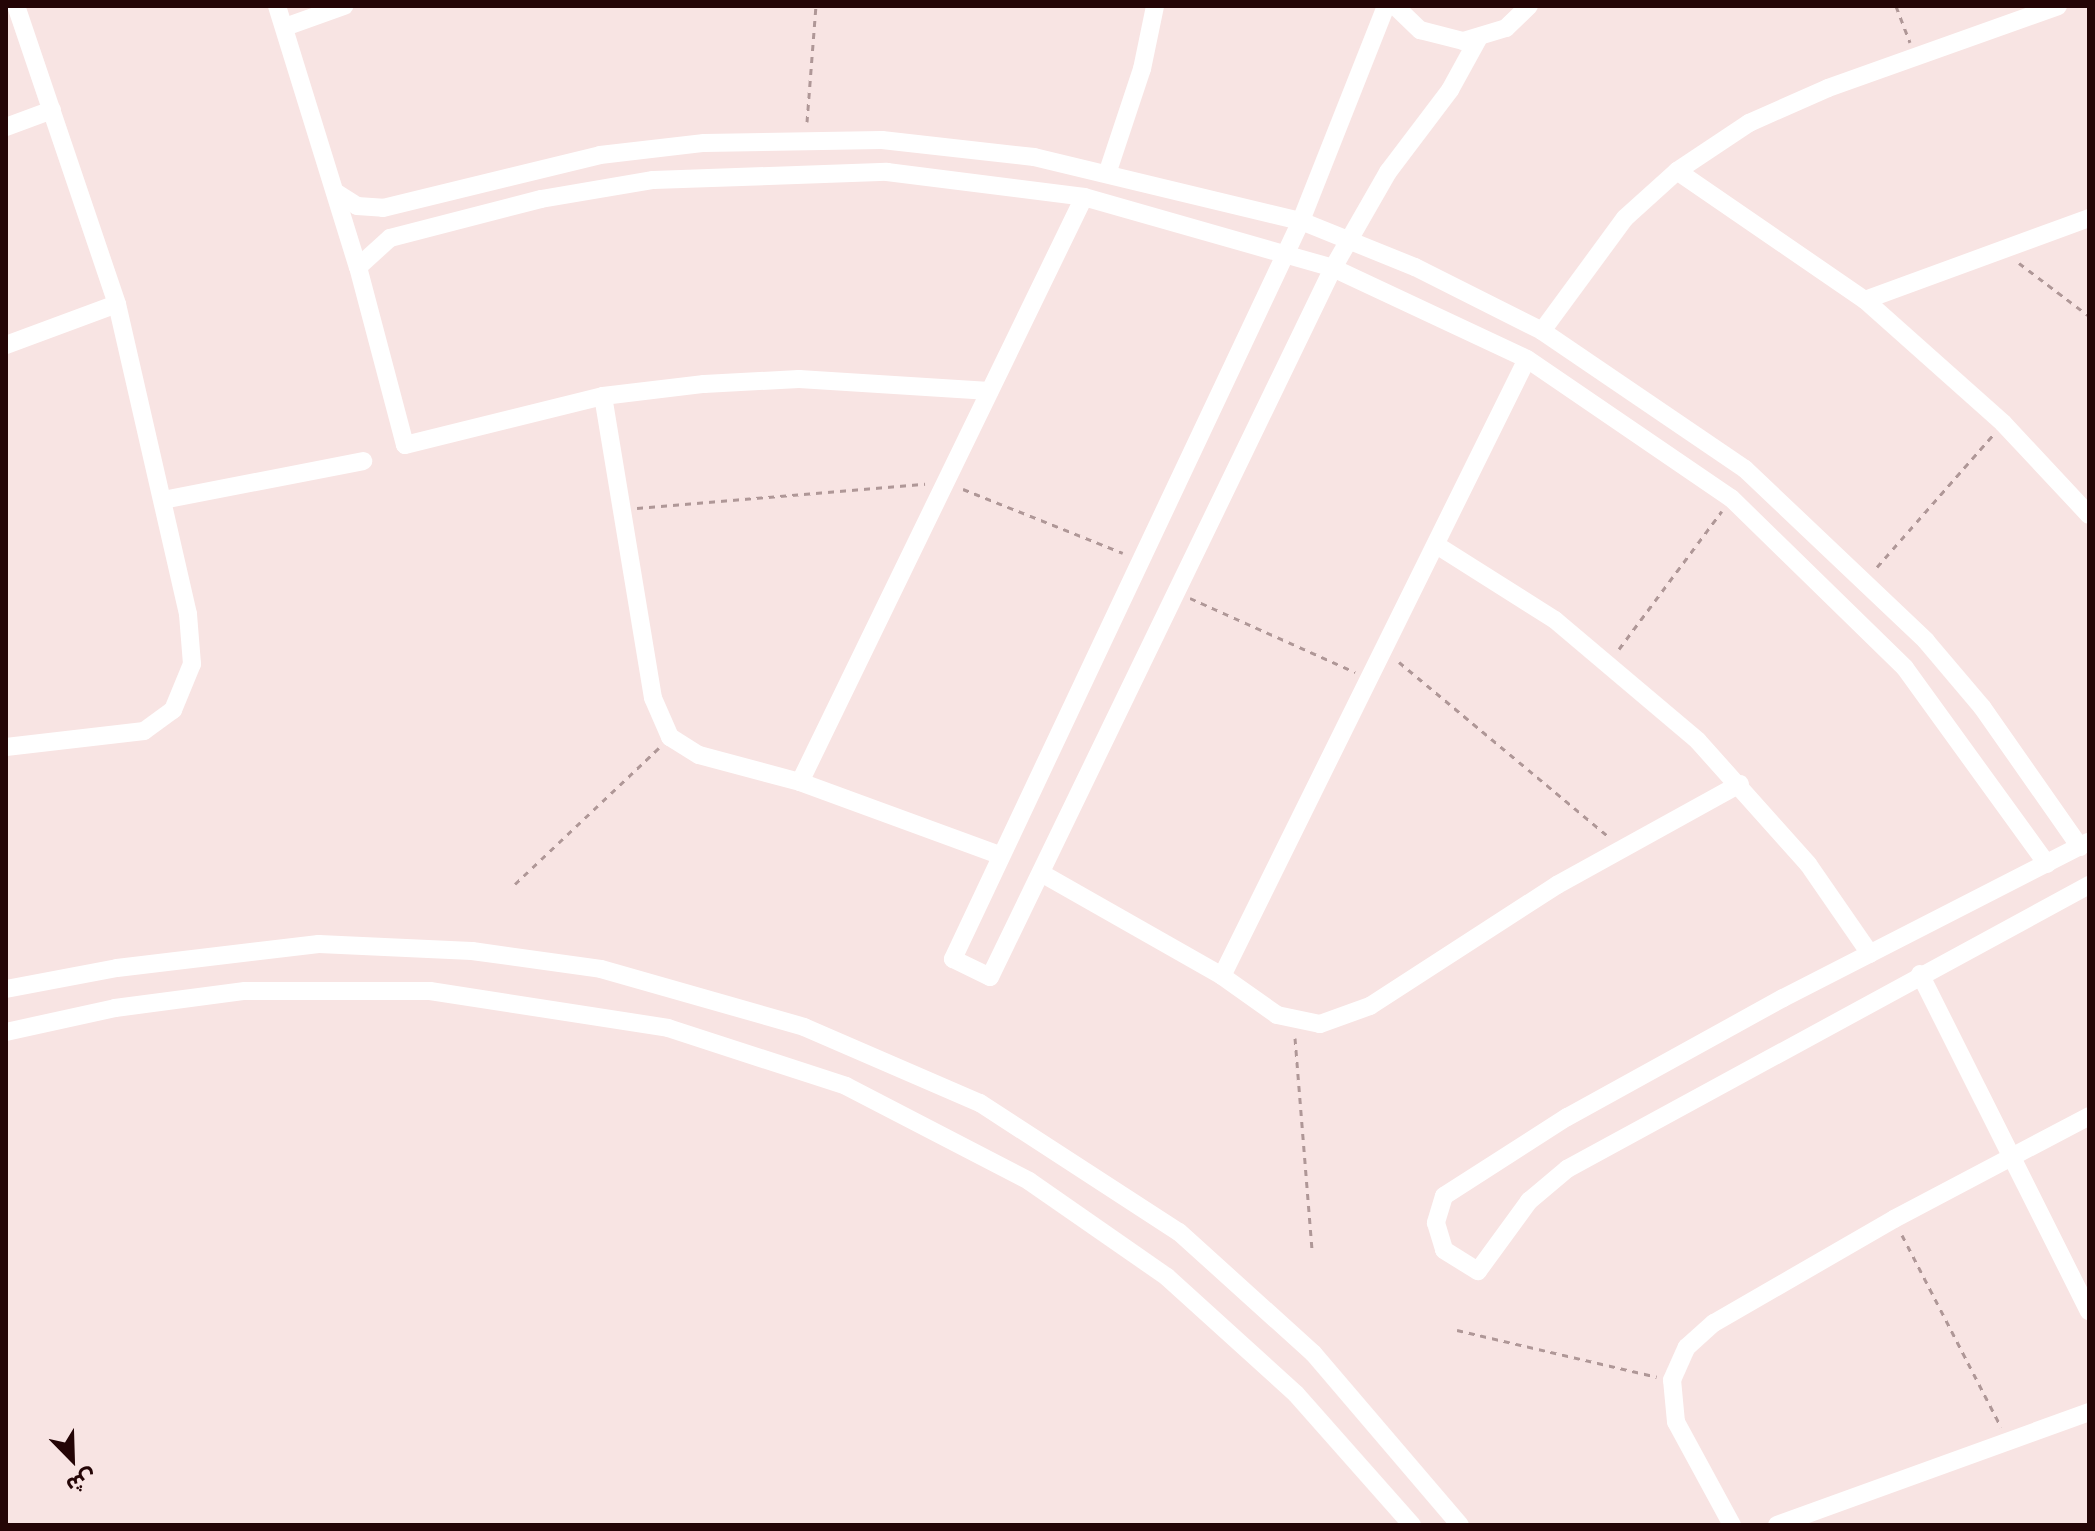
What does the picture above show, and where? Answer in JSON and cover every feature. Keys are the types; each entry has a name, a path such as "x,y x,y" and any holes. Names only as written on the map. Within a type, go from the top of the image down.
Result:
{"street":[{"path":"6,747 132,735 155,725 181,700 193,647 163,500 117,304 16,6"},
{"path":"277,6 358,267 405,445 603,396 799,379 990,391"},
{"path":"285,27 344,6"},
{"path":"1108,171 1142,69 1155,6"},
{"path":"1386,6 1301,221 953,959 990,977 1180,593 1333,268 1478,39"},
{"path":"1395,6 1433,36 1478,39 1506,28 1529,6"},
{"path":"1542,331 1625,218 1677,171 1749,123 1915,57 2058,6"},
{"path":"6,127 52,110"},
{"path":"335,192 370,209 600,155 806,138 959,146 1108,171 1301,221 1350,240 1542,331 1724,452 1867,578 1982,707 2084,844 1659,1065 1444,1196 1438,1237 1453,1260 1478,1271 1529,1201 1567,1169 1920,974 2089,885"},
{"path":"1677,171 1865,300 2003,423 2089,515"},
{"path":"358,267 390,238 439,224 653,180 887,172 1084,197 1333,268 1527,359 1731,498 1905,668 2047,864"},
{"path":"431,195 439,224"},
{"path":"800,782 1084,197"},
{"path":"1865,300 2089,218"},
{"path":"6,345 117,304"},
{"path":"1222,976 1438,546 1527,359"},
{"path":"603,396 653,698 670,737 699,755 800,782 1000,855"},
{"path":"163,500 363,461"},
{"path":"1438,546 1609,662 1740,784 1808,864 1870,954"},
{"path":"1041,873 1222,976 1293,1021 1320,1024 1370,1006 1622,848 1740,784"},
{"path":"6,989 262,948 319,944 472,951 601,969 819,1033 980,1103 1179,1232 1313,1353 1460,1525"},
{"path":"1920,974 2089,1311"},
{"path":"6,1032 115,1008 245,991 430,991 668,1028 846,1086 1029,1181 1167,1277 1296,1394 1412,1525"},
{"path":"1732,1525 1676,1422 1672,1380 1699,1333 1894,1219 2089,1116"},
{"path":"1777,1525 2089,1412"}],"path":[{"path":"806,138 816,6"},
{"path":"1896,6 1915,57"},
{"path":"2002,250 2089,316"},
{"path":"1867,578 2003,423"},
{"path":"622,510 946,482 1140,560"},
{"path":"1609,662 1731,498"},
{"path":"1180,593 1369,679"},
{"path":"1384,649 1622,848"},
{"path":"515,884 670,737"},
{"path":"1293,1021 1312,1249"},
{"path":"1894,1219 2008,1441"},
{"path":"1457,1330 1672,1380"}]}
